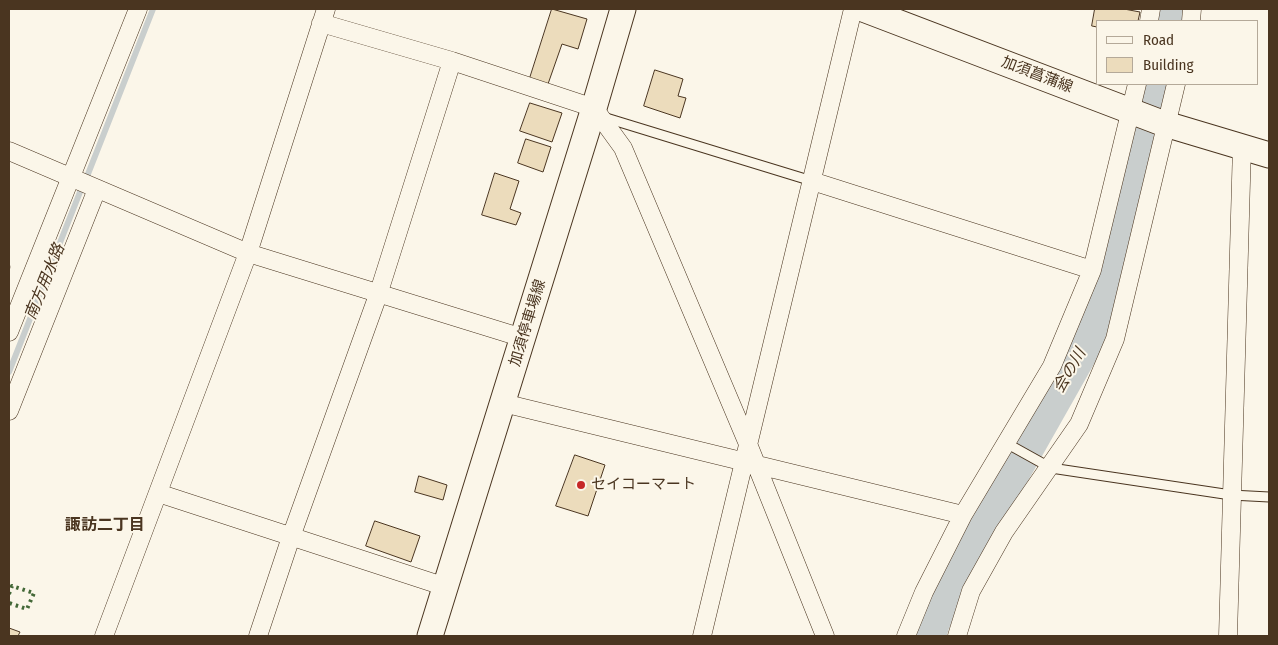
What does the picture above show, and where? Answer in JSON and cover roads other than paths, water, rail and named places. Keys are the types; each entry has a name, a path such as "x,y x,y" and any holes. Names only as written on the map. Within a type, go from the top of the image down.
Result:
{"main road":[{"name":"加須停車場線","path":"430,636 523,338 597,112 622,9"},
{"name":"加須菖蒲線","path":"863,9 1165,124 1269,155"}],"street":[{"path":"9,332 138,9"},
{"path":"702,636 750,457 812,181 854,9"},
{"path":"104,636 248,253 323,16 597,112 623,148 825,636"},
{"path":"258,636 291,536 378,295 452,61"},
{"path":"906,636 924,592 963,515 1052,366 1092,270 1134,112 1137,85"},
{"path":"957,636 971,591 1004,532 1079,424 1115,339 1176,85"},
{"path":"1228,636 1242,146"},
{"path":"9,150 248,253 378,295 523,338"},
{"path":"812,181 1092,270"},
{"path":"9,411 97,188"},
{"path":"503,403 750,457 963,515"},
{"path":"158,493 446,587"}],"lane":[{"path":"597,112 812,181"},
{"path":"1006,443 1050,468 1231,495 1269,497"}],"waterway":[{"name":"南方用水路","path":"88,174 153,9"},
{"name":"会の川","path":"1168,20 1170,9"},
{"name":"会の川","path":"928,636 932,622 996,501 1087,340 1135,205 1156,85"},
{"name":"南方用水路","path":"9,372 80,192"}],"place":[{"name":"セイコーマート","path":"581,485"}],"district":[{"name":"諏訪二丁目","path":"105,526"}]}
